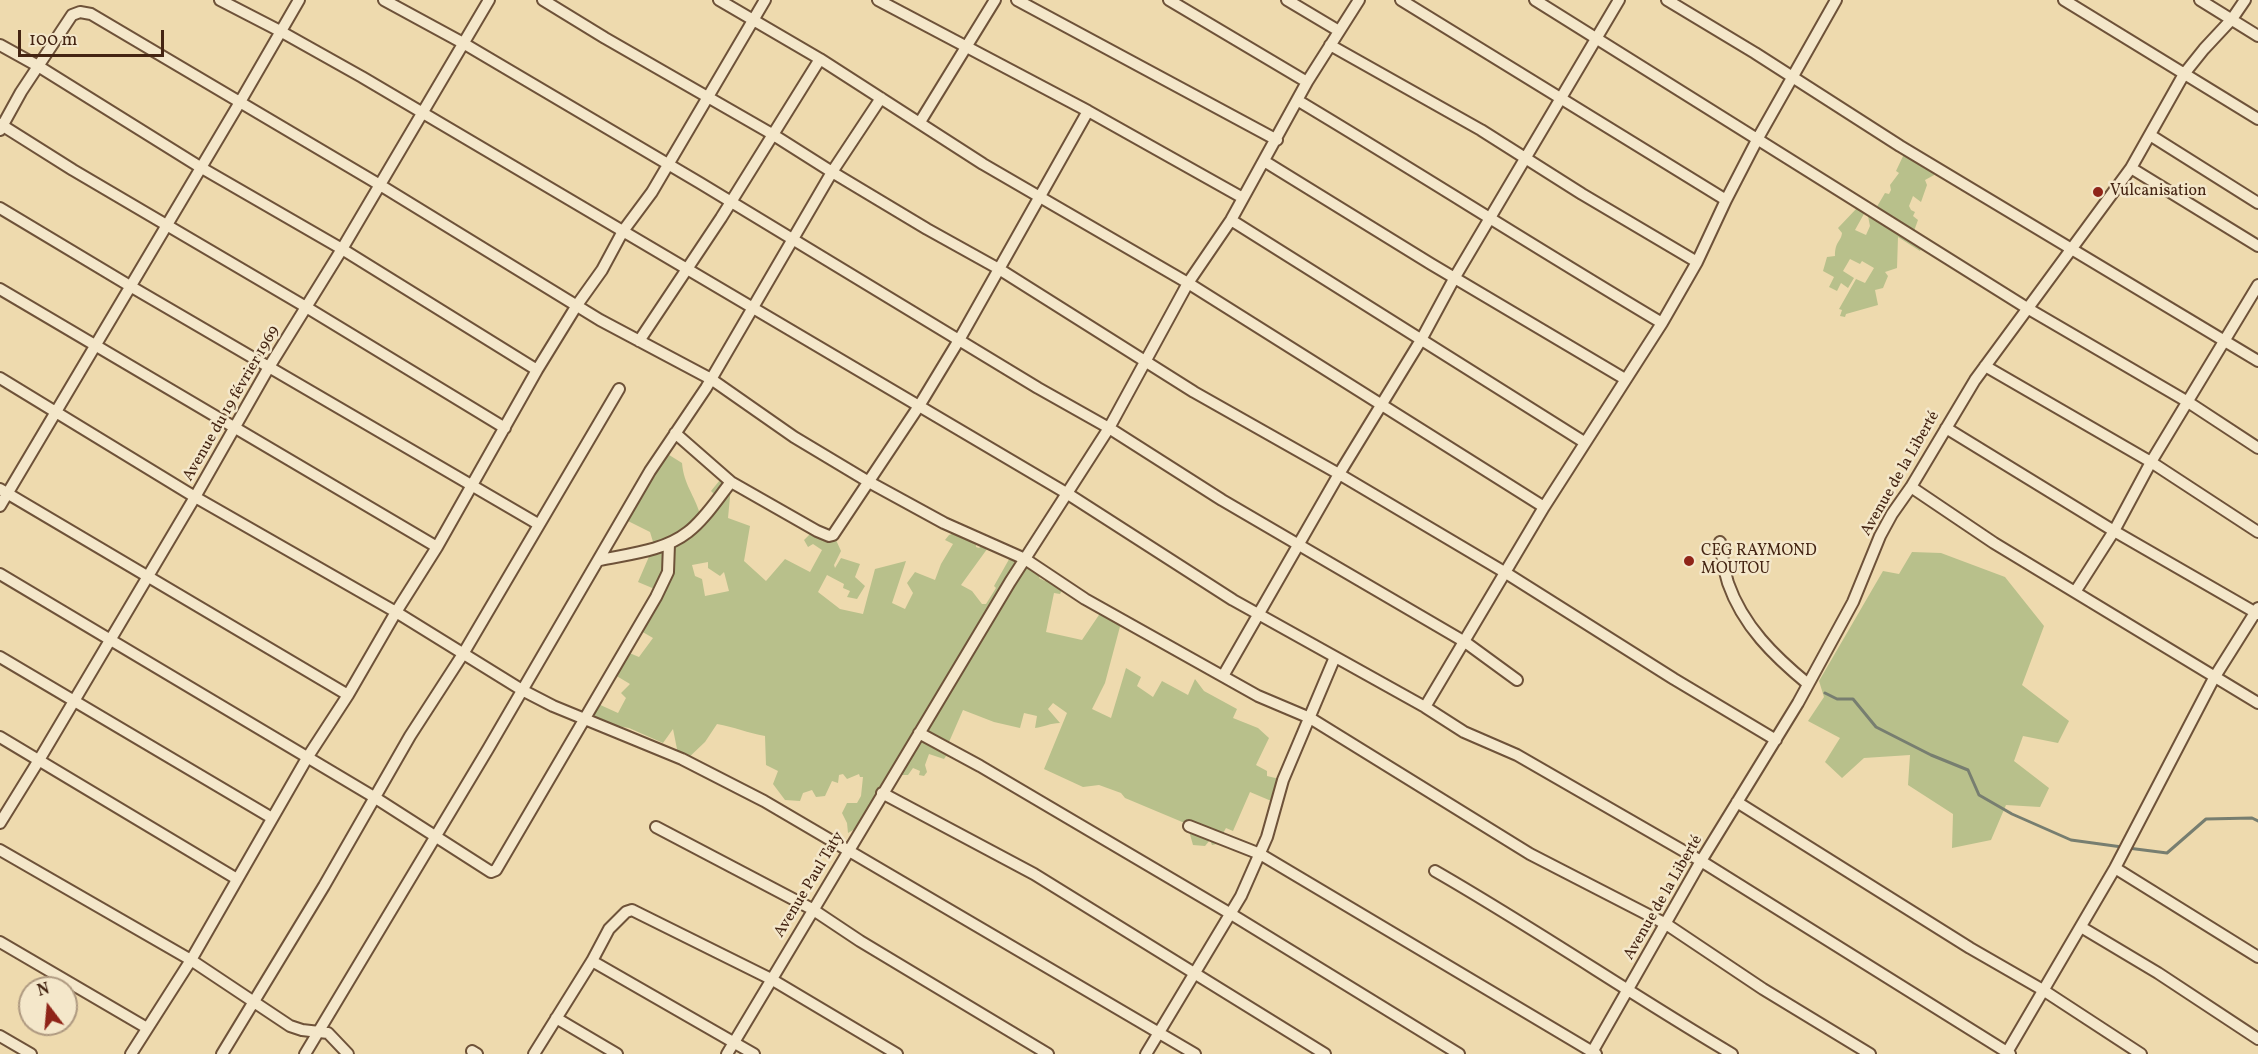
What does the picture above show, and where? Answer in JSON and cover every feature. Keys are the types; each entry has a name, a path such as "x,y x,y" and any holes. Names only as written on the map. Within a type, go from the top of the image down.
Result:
{"street":[{"path":"220,0 280,31 422,113 920,406 1068,495 1257,614 1425,707 1464,732 1516,755 1701,861 2008,1054 2115,868 2214,678 2257,612 2114,531 1946,428"},
{"path":"0,506 4,491 56,412 299,0"},
{"path":"384,0 463,43 668,164 1109,428 1298,545 1465,642 1517,680"},
{"name":"Avenue du 19 février 1969","path":"0,824 195,497 269,367 342,249 489,0"},
{"path":"543,0 999,269 1194,392 1339,474 1506,573 1776,740"},
{"path":"719,0 820,59 983,164 1188,283 1544,507"},
{"path":"131,1054 191,960 307,758 348,695 472,486 537,370 577,305 602,270 623,231 652,192 765,0"},
{"path":"878,0 1088,111 1243,198"},
{"path":"920,122 995,0"},
{"path":"1017,0 1276,140"},
{"path":"1169,0 1307,82"},
{"path":"1287,0 1338,32"},
{"name":"Avenue Paul Taty","path":"727,1054 882,793 1025,559 1109,428 1188,283 1230,220 1307,82 1359,0"},
{"path":"1401,0 1726,200"},
{"path":"1535,0 1596,36 1811,174 2027,308 2188,402 2258,448"},
{"path":"1223,676 1339,474 1421,340 1455,277 1619,0"},
{"path":"1667,0 1900,146 2258,361"},
{"path":"1425,707 1584,442 1662,323 1697,262 1758,138 1836,0"},
{"path":"2064,0 2258,119"},
{"path":"2200,0 2258,36"},
{"name":"Avenue de la Liberté","path":"1593,1053 1701,861 1808,684 1853,602 1880,536 1946,428 1985,366 2131,168 2184,74 2204,48 2232,19 2244,0"},
{"path":"505,428 306,307 1,127 72,15 80,12 91,14 380,185 600,320 711,379 794,437 869,482 944,522 1025,559 1084,599 1258,696 1310,718 1530,854 1666,924 1763,988 1870,1054"},
{"path":"0,45 38,66 200,167 342,249 537,370"},
{"path":"1330,45 1481,130 1697,262"},
{"path":"639,341 731,202 820,59"},
{"path":"305,1054 600,560 650,471 711,379 794,241 832,172 881,98"},
{"path":"1297,100 1407,166 1549,257 1662,323"},
{"path":"675,433 731,482 806,526 829,536 838,531 920,406 1088,111"},
{"path":"2150,135 2258,203"},
{"path":"1264,161 1625,379"},
{"path":"2131,168 2258,246"},
{"path":"0,208 538,524"},
{"path":"1230,220 1584,442"},
{"path":"2075,592 2114,531 2151,462 2258,285"},
{"path":"0,289 436,547"},
{"path":"1985,366 2151,462 2178,482 2258,532"},
{"path":"0,378 195,497 396,612 522,690 682,759 810,827 1195,1054"},
{"path":"222,1054 324,886 374,797 463,654 619,389"},
{"path":"600,560 669,544 689,532 703,518 731,482"},
{"path":"1911,487 1994,543 2258,703"},
{"path":"4,491 348,695"},
{"path":"1719,542 1728,582 1747,621 1769,650 1808,684"},
{"path":"0,574 374,797 494,872 586,719 668,572 669,544"},
{"path":"0,657 272,818"},
{"path":"1146,1054 1232,914 1260,854 1274,817 1283,780 1335,657"},
{"path":"919,733 980,766 1232,914 1459,1054"},
{"path":"0,737 237,879"},
{"path":"882,793 1034,874 1325,1054"},
{"path":"1737,802 1970,948 2043,990 2141,1054"},
{"path":"1189,826 1260,854 1593,1053"},
{"path":"656,827 812,909 860,941 1048,1054"},
{"path":"0,850 191,960 290,1026 328,1033 348,1054"},
{"path":"2115,868 2258,957"},
{"path":"1434,871 1497,906 1628,991 1732,1054"},
{"path":"534,1054 592,961 609,929 626,912 632,910 771,979 897,1054"},
{"path":"2081,927 2258,1039"},
{"path":"0,942 147,1028"},
{"path":"592,961 754,1054"},
{"path":"556,1018 617,1054"},
{"path":"0,1036 31,1054"}],"green space":[{"path":"1905,152 1936,174 1925,180 1927,185 1921,202 1913,196 1909,206 1915,212 1913,216 1918,220 1914,231 1925,237 1920,251 1898,237 1897,268 1885,272 1888,276 1883,288 1875,290 1878,305 1846,314 1845,317 1840,316 1842,310 1839,309 1856,279 1865,283 1874,268 1862,261 1860,264 1850,259 1843,271 1854,278 1848,288 1841,283 1837,291 1829,287 1834,277 1823,271 1827,257 1835,256 1842,233 1838,228 1857,208 1865,212 1855,230 1866,235 1870,226 1868,216 1876,216 1875,210 1885,193 1889,194 1890,185 1899,173 1896,171"},
{"path":"666,453 682,463 685,477 700,514 715,495 711,491 720,480 731,486 728,518 750,526 744,561 766,581 785,559 810,572 822,550 813,544 808,547 804,540 813,531 836,540 841,551 834,565 835,568 841,558 860,564 855,577 865,586 857,599 847,597 850,591 843,588 844,584 827,575 818,592 840,609 863,614 875,569 906,561 892,603 905,609 913,593 907,583 915,572 935,580 953,544 945,540 949,535 960,531 964,538 976,547 979,548 985,543 990,545 961,585 972,591 982,604 986,604 996,588 994,586 1012,554 1022,559 1022,572 1031,564 1042,572 1039,578 1045,581 1046,574 1064,586 1060,594 1054,593 1046,632 1082,640 1103,609 1122,619 1105,683 1092,709 1111,718 1126,668 1141,677 1137,686 1153,697 1162,681 1188,695 1195,679 1204,691 1237,709 1233,718 1258,728 1269,738 1256,765 1267,771 1267,776 1288,781 1276,803 1250,792 1233,831 1226,828 1217,844 1212,845 1210,840 1205,846 1193,845 1187,824 1125,798 1121,793 1099,785 1083,787 1044,769 1067,713 1053,703 1048,709 1060,723 1035,728 1037,716 1024,713 1020,728 994,722 963,710 949,742 949,751 970,762 946,756 944,759 929,754 925,765 927,772 924,776 919,775 920,771 913,768 908,775 898,775 863,816 855,829 848,833 847,823 842,813 847,803 857,803 861,796 863,777 859,774 847,779 843,774 839,775 838,783 832,781 825,796 816,797 812,790 803,793 800,801 785,800 773,784 778,771 766,765 765,736 717,724 705,742 684,762 679,759 673,729 663,743 629,728 600,723 590,716 596,703 618,713 626,698 621,693 630,684 615,675 627,652 639,657 653,638 641,631 657,590 638,582 654,545 650,532 624,519","holes":["708,562 708,568 720,576 724,572 729,591 705,596 702,579 695,576 692,565"]},
{"path":"1912,552 1941,553 2005,577 2044,626 2022,685 2069,721 2058,743 2023,736 2014,761 2049,788 2040,807 2006,805 1991,840 1952,848 1953,814 1908,785 1910,755 1864,758 1842,778 1825,762 1840,738 1808,721 1824,697 1819,681 1883,571 1899,574"}],"waterway":[{"path":"1825,693 1837,699 1853,699 1876,727 1931,755 1968,770 1979,795 2012,814 2071,840 2122,847"},
{"path":"2128,848 2167,853 2206,819 2252,818 2258,821"}],"place":[{"name":"Vulcanisation","path":"2098,192"},
{"name":"CEG RAYMOND MOUTOU","path":"1689,561"}]}
